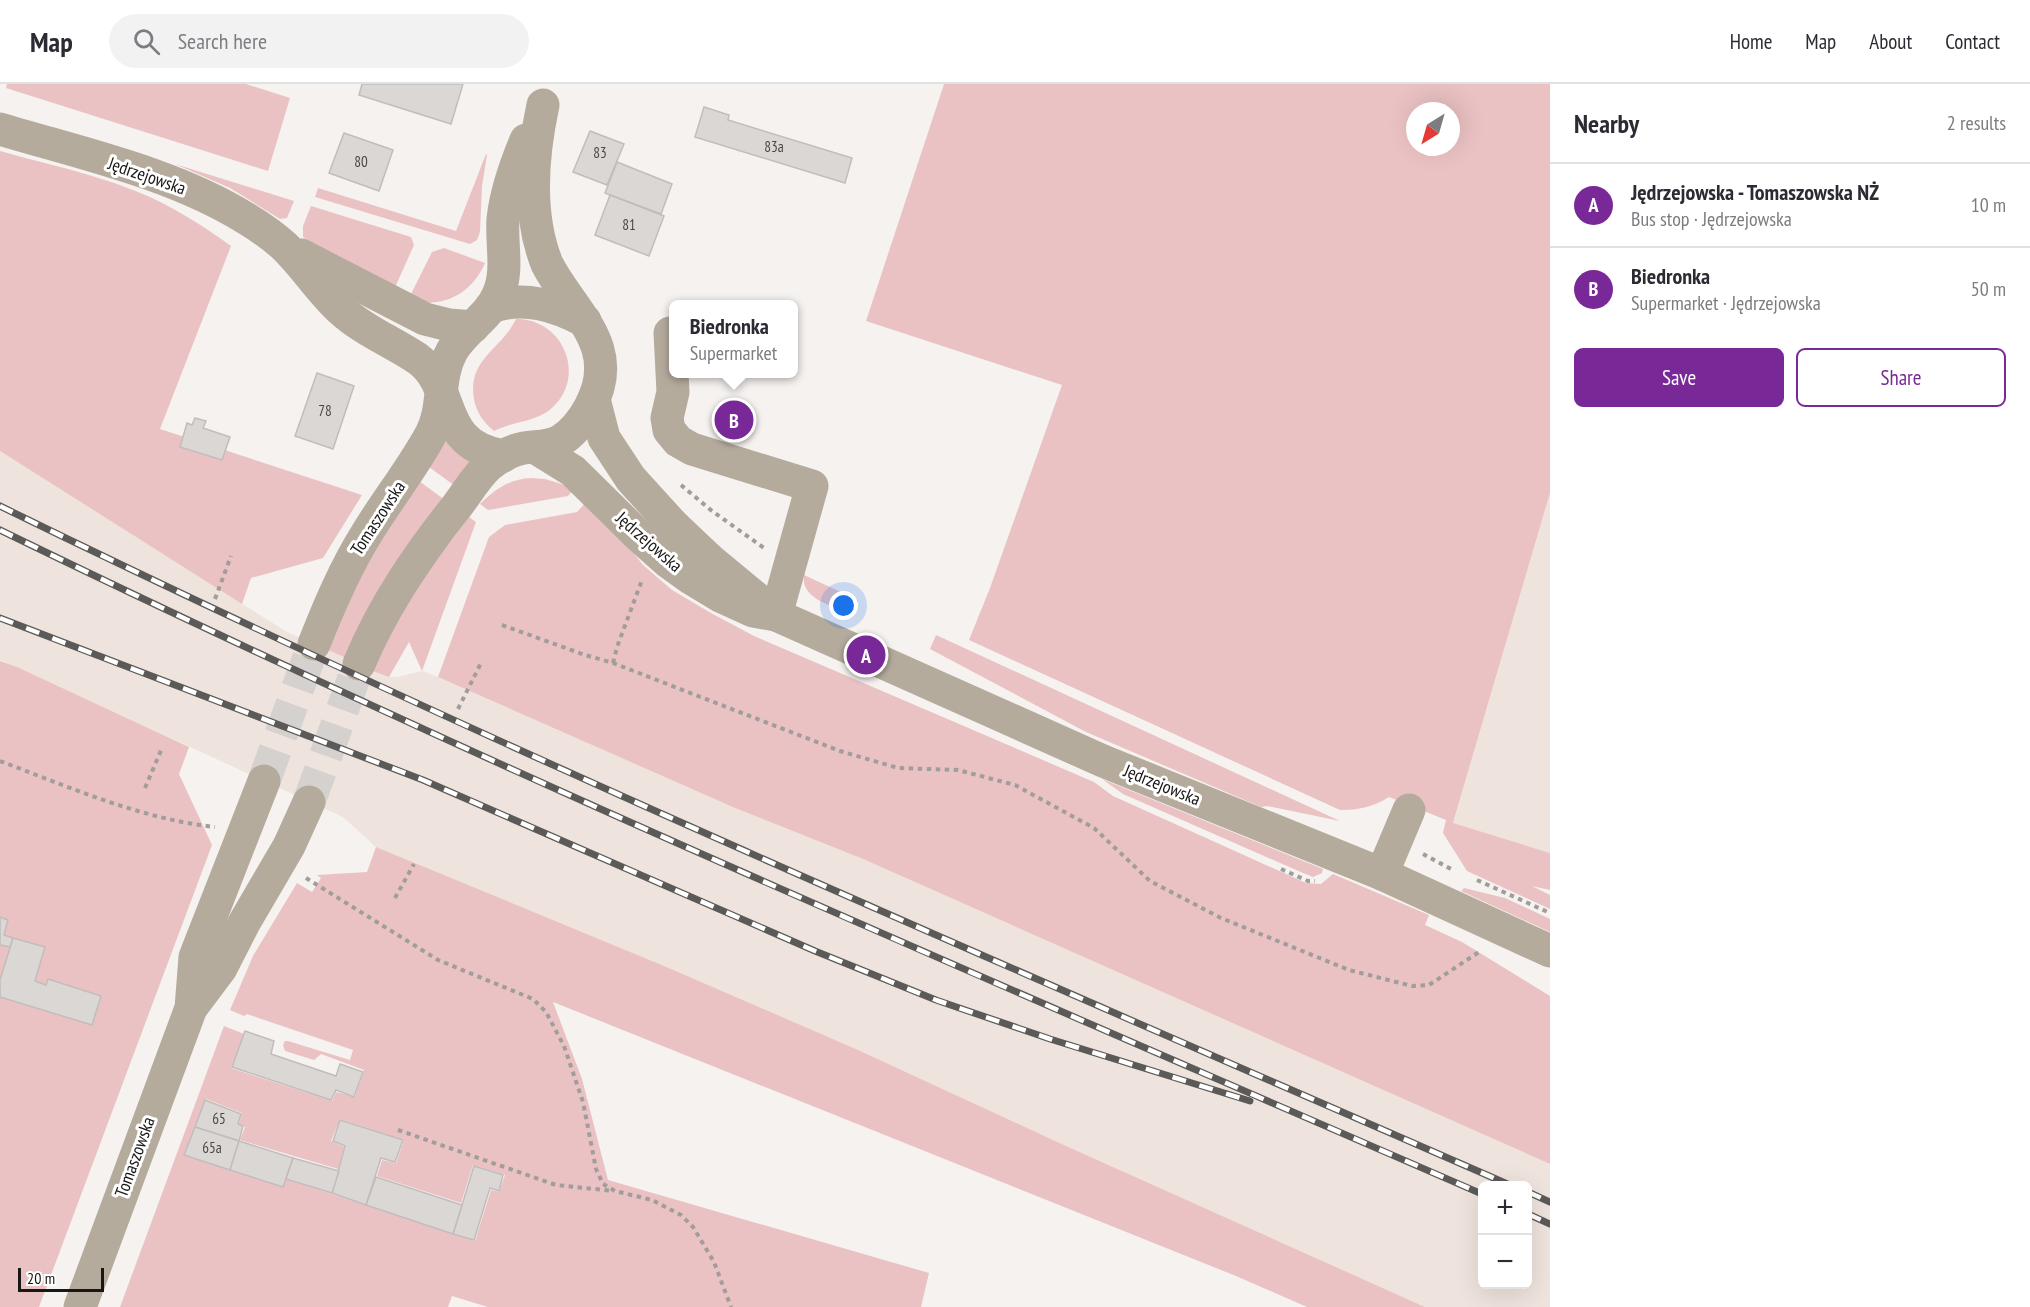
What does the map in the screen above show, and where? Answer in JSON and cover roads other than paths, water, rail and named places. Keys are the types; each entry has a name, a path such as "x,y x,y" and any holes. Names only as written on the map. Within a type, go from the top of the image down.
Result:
{"street":[{"path":"503,456 489,454 475,447 462,435 452,421 440,394 442,377 449,357 461,339 497,297 503,277 503,221 508,189 521,152 547,94"},
{"path":"359,664 376,625 403,579 478,478 503,456 524,448 536,448 559,441 569,434 584,417 594,399 601,368 594,336 554,277 540,243 535,215 533,186 538,129 547,94"},
{"name":"Jędrzejowska","path":"0,129 171,182 230,209 284,246 425,319 449,325 482,317"},
{"name":"Jędrzejowska","path":"284,246 340,309 372,333 418,359 427,367 436,379 440,394"},
{"path":"482,317 513,301 550,305 585,321"},
{"path":"672,378 669,430 678,441 692,448 812,486 776,615"},
{"name":"Tomaszowska","path":"314,644 353,555 431,434 439,413 440,394"},
{"name":"Jędrzejowska","path":"594,399 604,438 632,479 673,525 710,560 776,615"},
{"name":"Jędrzejowska","path":"536,448 573,471 653,548 692,579 720,596 753,611 776,615 1103,760 1382,874 1550,951"},
{"name":"Tomaszowska","path":"80,1307 191,1008 195,957 264,781"},
{"name":"Tomaszowska","path":"191,1008 222,968 244,923 280,862 309,802"},
{"path":"1382,874 1409,810"}],"tunnel":[{"path":"264,781 314,644"},
{"path":"309,802 359,664"}],"railway":[{"path":"0,506 187,596 563,770 1501,1181"},
{"path":"0,530 183,618 552,787 1478,1192"},
{"path":"0,618 423,780 815,951 936,1000 1050,1039 1250,1101"},
{"path":"1532,1194 1550,1202"},
{"path":"1532,1216 1550,1224"}],"place":[{"name":"Biedronka","path":"734,420"},
{"name":"Jędrzejowska - Tomaszowska NŻ","path":"866,655"}]}
